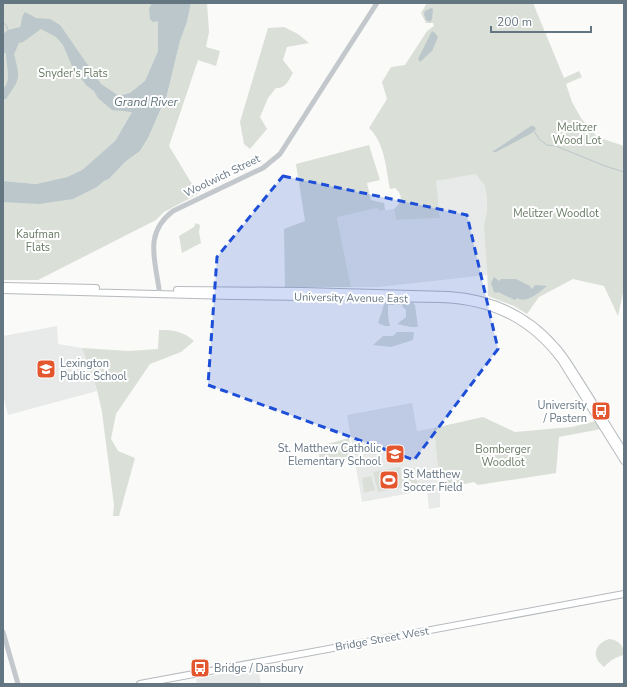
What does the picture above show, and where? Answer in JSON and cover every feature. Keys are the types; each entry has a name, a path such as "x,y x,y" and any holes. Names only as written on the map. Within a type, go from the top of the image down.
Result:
{"main road":[{"name":"University Avenue East","path":"3,286 441,295 470,297 494,303 529,321 556,347 589,394 624,452"},
{"name":"University Avenue East","path":"3,290 232,296 441,299 464,300 481,304 513,317 538,334 550,345 561,360 624,461"},
{"name":"Bridge Street West","path":"140,684 624,594"}],"street":[{"name":"Woolwich Street","path":"159,289 153,247 154,237 159,225 166,216 173,211 263,168 280,154 378,3"},
{"path":"3,632 18,684"}],"highlighted area":[{"path":"283,176 467,215 498,349 414,460 208,385 217,257"}],"shaded area":[{"path":"487,172 487,275 378,287 351,287 337,216 377,208 380,211 394,209 396,220 440,218 435,181"},
{"name":"Lexington Public School","path":"57,326 58,344 82,348 97,391 8,415 3,395 3,336"},
{"name":"St. Matthew Catholic Elementary School","path":"412,403 417,431 434,428 440,489 440,507 429,509 427,490 362,502 347,415"},
{"path":"258,667 261,684 197,684 196,679"}],"green space":[{"name":"Snyder's Flats","path":"3,3 152,3 149,8 158,21 158,51 132,112 115,141 82,170 67,177 36,184 3,181"},
{"name":"Kaufman Flats","path":"191,3 207,3 209,32 206,47 220,51 216,66 198,60 169,146 198,194 164,212 156,220 38,280 3,280 3,202 97,187 109,179 125,162 140,151 148,138 167,95"},
{"name":"Melitzer Woodlot","path":"427,3 533,3 564,78 579,71 582,77 566,84 572,102 581,118 597,137 624,146 624,288 618,316 604,286 573,279 539,297 527,314 514,306 488,296 484,225 487,212 487,198 485,186 476,174 436,181 440,218 396,220 394,209 399,204 401,196 395,188 390,189 382,149 369,128 387,99 382,82 391,67 405,65 427,31 434,26 433,23 426,23 421,13"},
{"path":"284,27 298,34 309,43 287,47 283,60 293,73 285,85 276,88 268,98 260,117 267,129 250,149 244,144 240,122 268,28"},
{"path":"369,145 380,180 367,183 371,200 384,203 385,210 380,211 377,208 337,217 351,287 285,287 284,229 305,221 296,164"},
{"path":"196,223 200,225 199,232 201,243 182,253 179,236 194,227"},
{"path":"385,302 413,303 415,305 418,327 397,324 406,317 406,310 401,305 388,305 390,326 385,326 378,323"},
{"path":"159,330 178,332 186,335 194,341 181,352 150,364 116,414 111,439 118,451 135,458 119,516 113,516 114,505 102,412 97,390 82,348 129,351 158,349"},
{"path":"397,332 414,332 413,340 391,347 373,345 383,336 393,336"},
{"name":"Bomberger Woodlot","path":"483,417 515,432 572,427 596,421 601,429 559,437 556,473 478,485 474,482 440,489 434,428"},
{"path":"349,438 353,463 338,458 319,459 320,446"},
{"path":"305,444 317,444 316,453 304,452"},
{"name":"St Matthew Soccer Field","path":"400,467 404,487 378,492 373,472"},
{"name":"St Matthew Soccer Field","path":"415,468 418,486 407,488 404,470"},
{"name":"St Matthew Soccer Field","path":"371,476 375,490 364,493 362,478"},
{"path":"609,639 622,646 624,655 608,663 604,667 597,659 596,651 600,644"}],"water":[{"name":"Grand River","path":"152,3 191,3 167,95 148,138 140,151 125,162 109,179 73,199 39,204 3,202 3,181 36,184 67,177 82,170 115,141 132,112 112,110 98,98 94,91 86,85 72,66 63,45 56,37 41,29 23,42 19,43 14,54 18,73 17,82 6,99 3,99 3,89 6,85 8,72 6,53 3,53 3,34 8,30 20,27 25,12 36,18 50,19 60,25 101,84 119,96 130,93 145,81 158,51 158,21 153,22 150,19 149,8"},
{"path":"431,8 433,9 432,19 430,22 426,20 424,14 425,11"},
{"path":"432,31 438,37 432,51 420,62 418,59"},
{"path":"531,126 534,126 536,129 532,133 496,152 492,152"},
{"path":"494,277 499,281 501,279 516,279 530,286 532,289 535,285 547,286 537,294 525,300 517,298 515,300 498,292 494,292 491,283"}],"waterway":[{"path":"3,22 8,30"},
{"path":"534,131 539,139 547,145 556,146 624,172"}],"place":[{"name":"Lexington Public School","path":"46,369"},
{"name":"University / Pastern","path":"601,411"},
{"name":"St. Matthew Catholic Elementary School","path":"395,454"},
{"name":"St Matthew Soccer Field","path":"389,480"},
{"name":"Bridge / Dansbury","path":"200,668"}],"park label":[{"name":"Melitzer Wood Lot","path":"577,133"}]}
